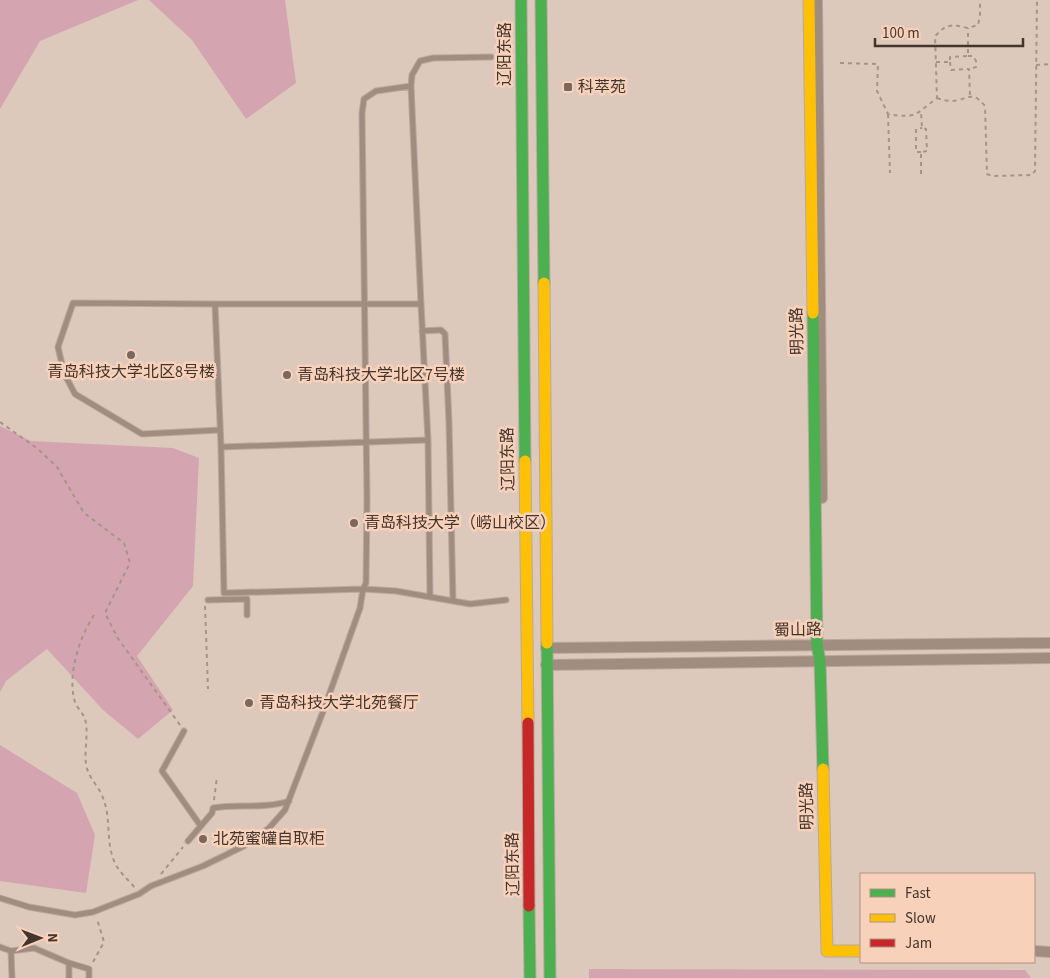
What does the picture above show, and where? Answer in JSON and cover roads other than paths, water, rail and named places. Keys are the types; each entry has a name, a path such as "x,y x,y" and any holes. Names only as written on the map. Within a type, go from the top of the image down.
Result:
{"main road":[{"name":"辽阳东路","path":"521,0 530,978"},
{"path":"540,0 550,978"},
{"name":"明光路","path":"809,0 820,661 827,950 860,951"}],"street":[{"name":"明光路","path":"817,0 820,645"},
{"name":"蜀山路","path":"546,648 1050,643"},
{"name":"蜀山路","path":"546,665 1050,658"},
{"path":"1035,952 1050,952"}],"lane":[{"path":"430,597 428,440 412,75 420,60 491,57"},
{"path":"0,898 29,907 75,915 93,912 139,894 151,886 203,866 244,846 269,828 285,810 324,709 360,608 363,589 366,583 362,113 364,99 376,91 411,86"},
{"path":"220,430 142,434 75,394 64,372 58,347 73,303 421,304"},
{"path":"215,304 221,447 224,592 363,589 396,591 470,604 506,600"},
{"path":"422,331 441,330 445,334 453,601"},
{"path":"221,447 428,440"},
{"path":"208,600 247,599 247,615"},
{"path":"184,731 162,771 200,824"},
{"path":"188,841 200,824 212,813 213,808 278,804 289,801"},
{"path":"0,947 12,952 34,948 69,964 89,969 89,978"},
{"path":"12,952 12,978"},
{"path":"68,978 69,964"}],"place":[{"name":"科萃苑","path":"568,87"},
{"name":"青岛科技大学北区8号楼","path":"131,355"},
{"name":"青岛科技大学北区7号楼","path":"287,375"},
{"name":"青岛科技大学（崂山校区）","path":"354,523"},
{"name":"青岛科技大学北苑餐厅","path":"249,703"},
{"name":"北苑蜜罐自取柜","path":"203,839"}]}
